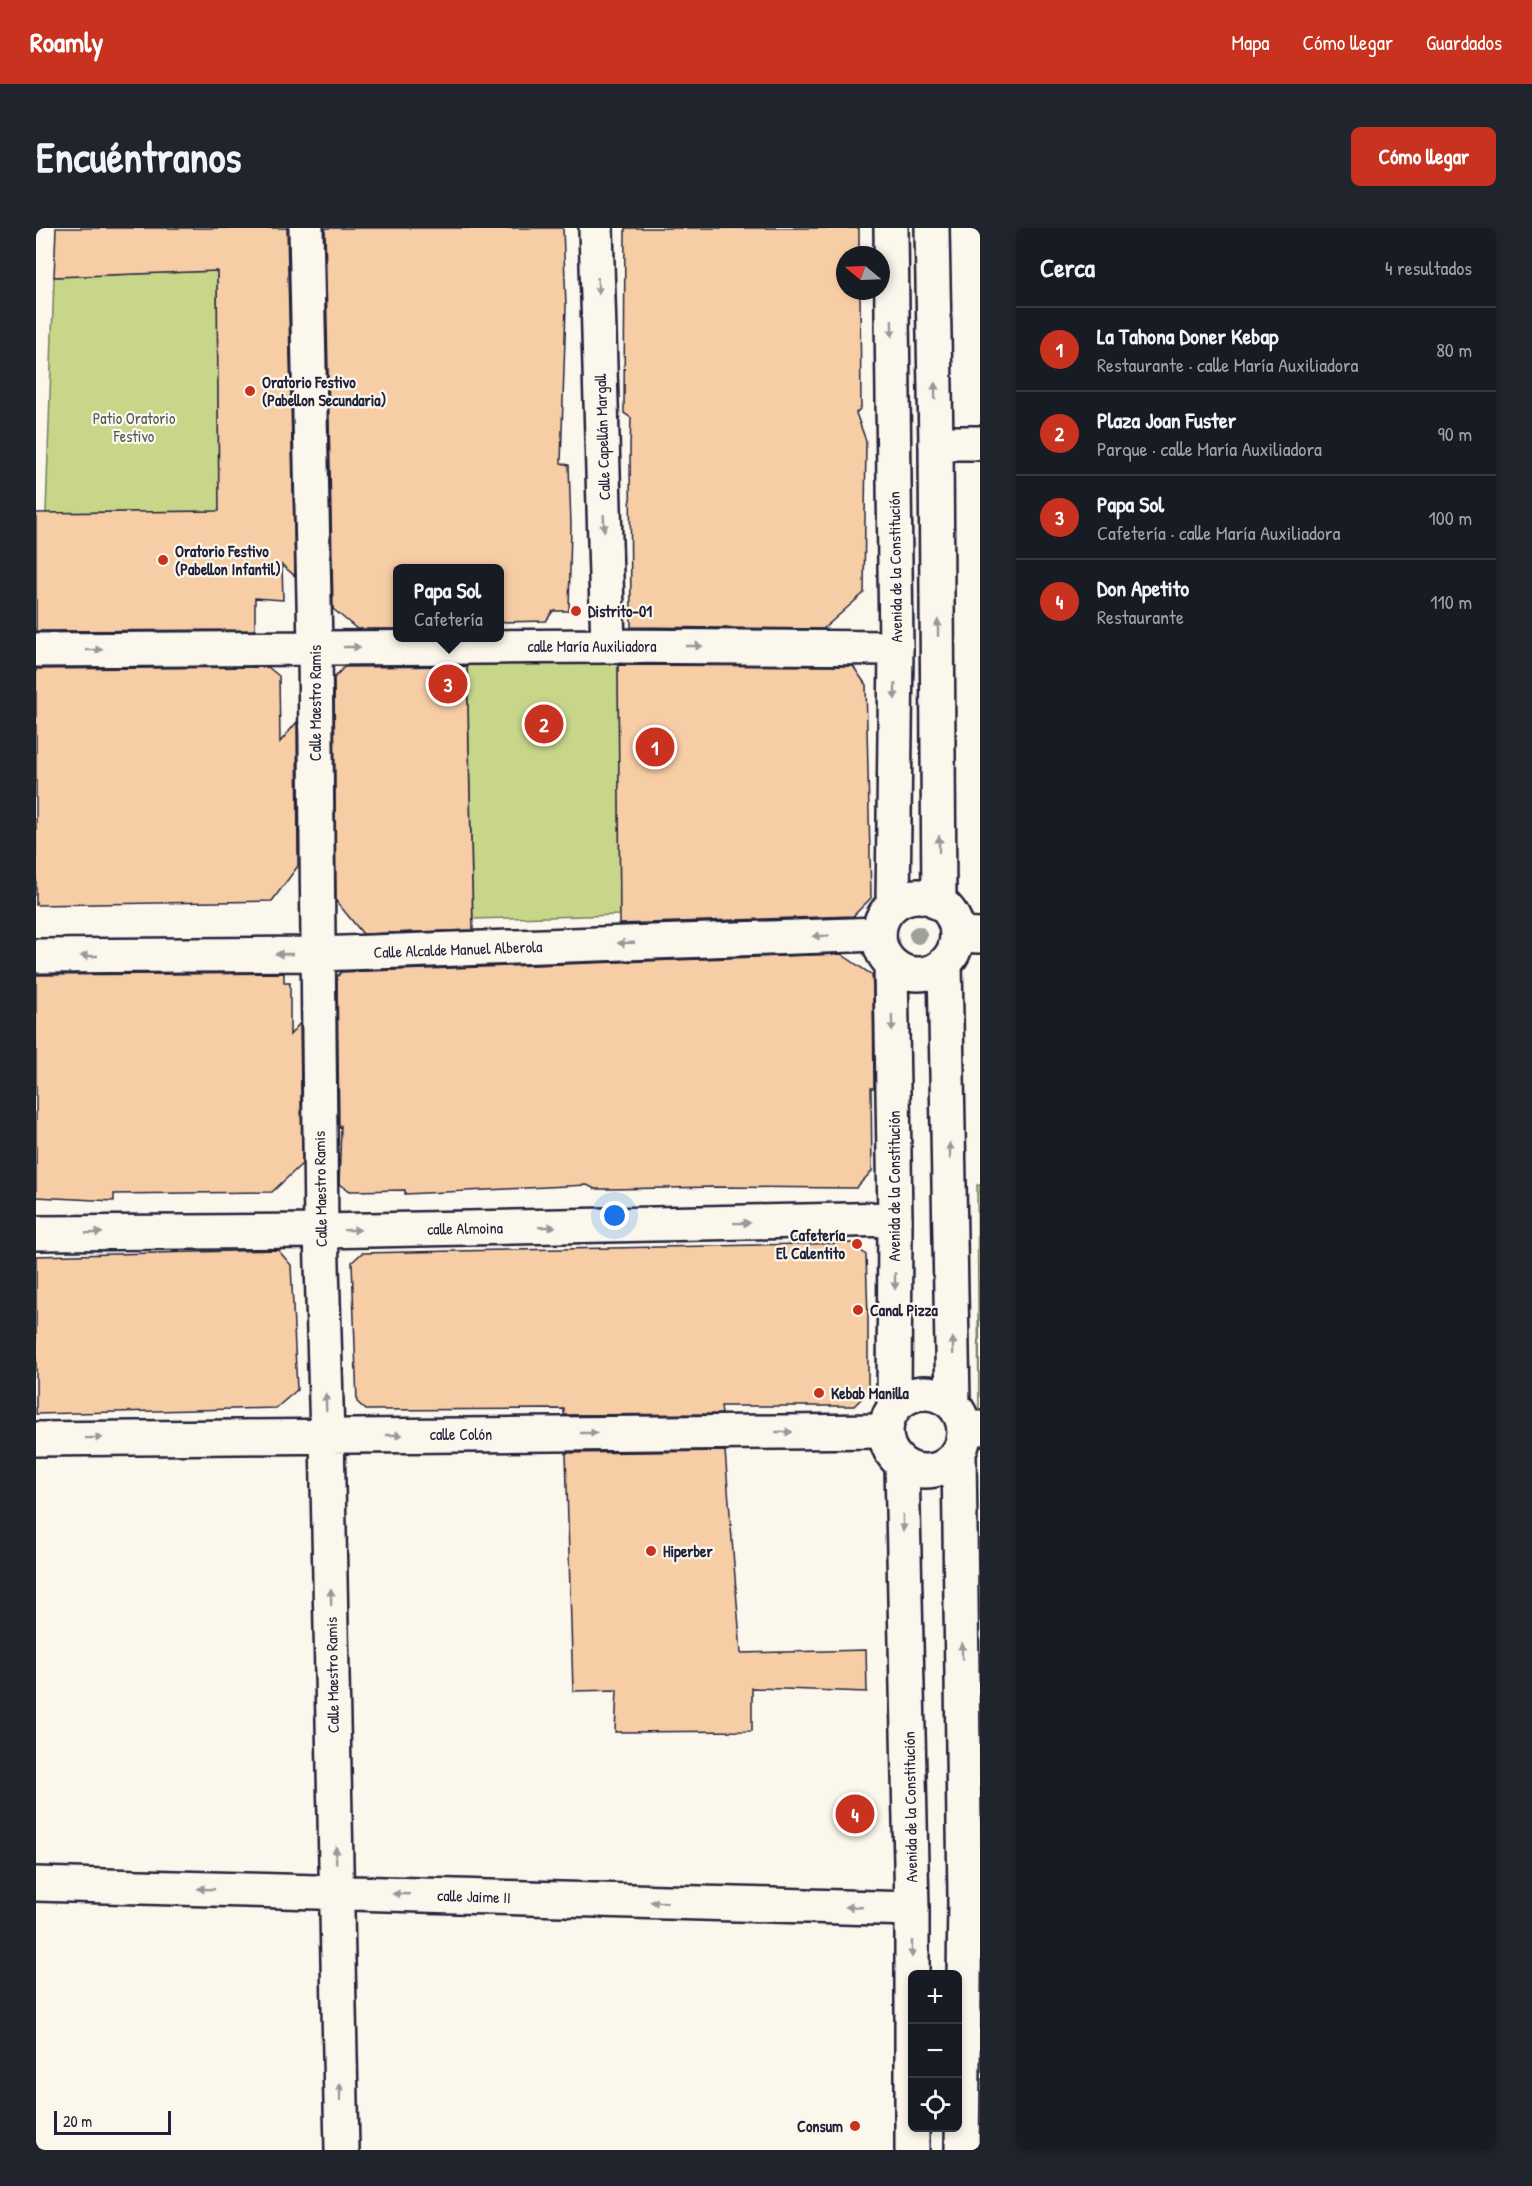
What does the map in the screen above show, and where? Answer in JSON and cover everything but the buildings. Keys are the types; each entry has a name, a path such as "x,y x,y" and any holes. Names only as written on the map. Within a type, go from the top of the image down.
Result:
{"street":[{"name":"Calle Maestro Ramis","path":"306,228 315,647 321,1231 342,2150"},
{"name":"Calle Capellán Margall","path":"596,228 608,646"},
{"name":"Avenida de la Constitución","path":"886,919 896,648 891,228"},
{"path":"932,228 939,903"},
{"path":"936,443 980,443"},
{"name":"calle María Auxiliadora","path":"36,650 608,646 896,648"},
{"path":"961,945 929,973 916,975 903,972 891,965 883,954 879,942 886,919 903,899 916,896 928,897 949,911 961,945 964,1428 973,1899 962,2150"},
{"name":"Calle Alcalde Manuel Alberola","path":"36,956 317,954 886,919"},
{"name":"Avenida de la Constitución","path":"890,1419 895,1219 891,965"},
{"name":"calle Almoina","path":"36,1233 321,1231 895,1219"},
{"path":"923,1393 942,1397 964,1428 950,1463 939,1470 914,1471 902,1465 887,1444 890,1419 904,1398 923,1393"},
{"name":"calle Colón","path":"36,1439 327,1436 890,1419"},
{"name":"Avenida de la Constitución","path":"902,1465 912,1909 912,2150"},
{"name":"calle Jaime II","path":"36,1884 912,1909"}],"green space":[{"name":"Patio Oratorio Festivo","path":"217,271 219,511 46,513 54,277"},
{"path":"618,648 620,915 473,919 467,650"},
{"path":"977,1185 980,1185 979,1411"}],"place":[{"name":"Oratorio Festivo (Pabellon Secundaria)","path":"250,391"},
{"name":"Oratorio Festivo (Pabellon Infantil)","path":"163,560"},
{"name":"Distrito-01","path":"576,611"},
{"name":"Papa Sol","path":"448,684"},
{"name":"Plaza Joan Fuster","path":"544,724"},
{"name":"La Tahona Doner Kebap","path":"655,747"},
{"name":"Cafetería El Calentito","path":"857,1244"},
{"name":"Canal Pizza","path":"858,1310"},
{"name":"Kebab Manilla","path":"819,1393"},
{"name":"Hiperber","path":"651,1551"},
{"name":"Don Apetito","path":"855,1814"},
{"name":"Consum","path":"855,2126"}]}
